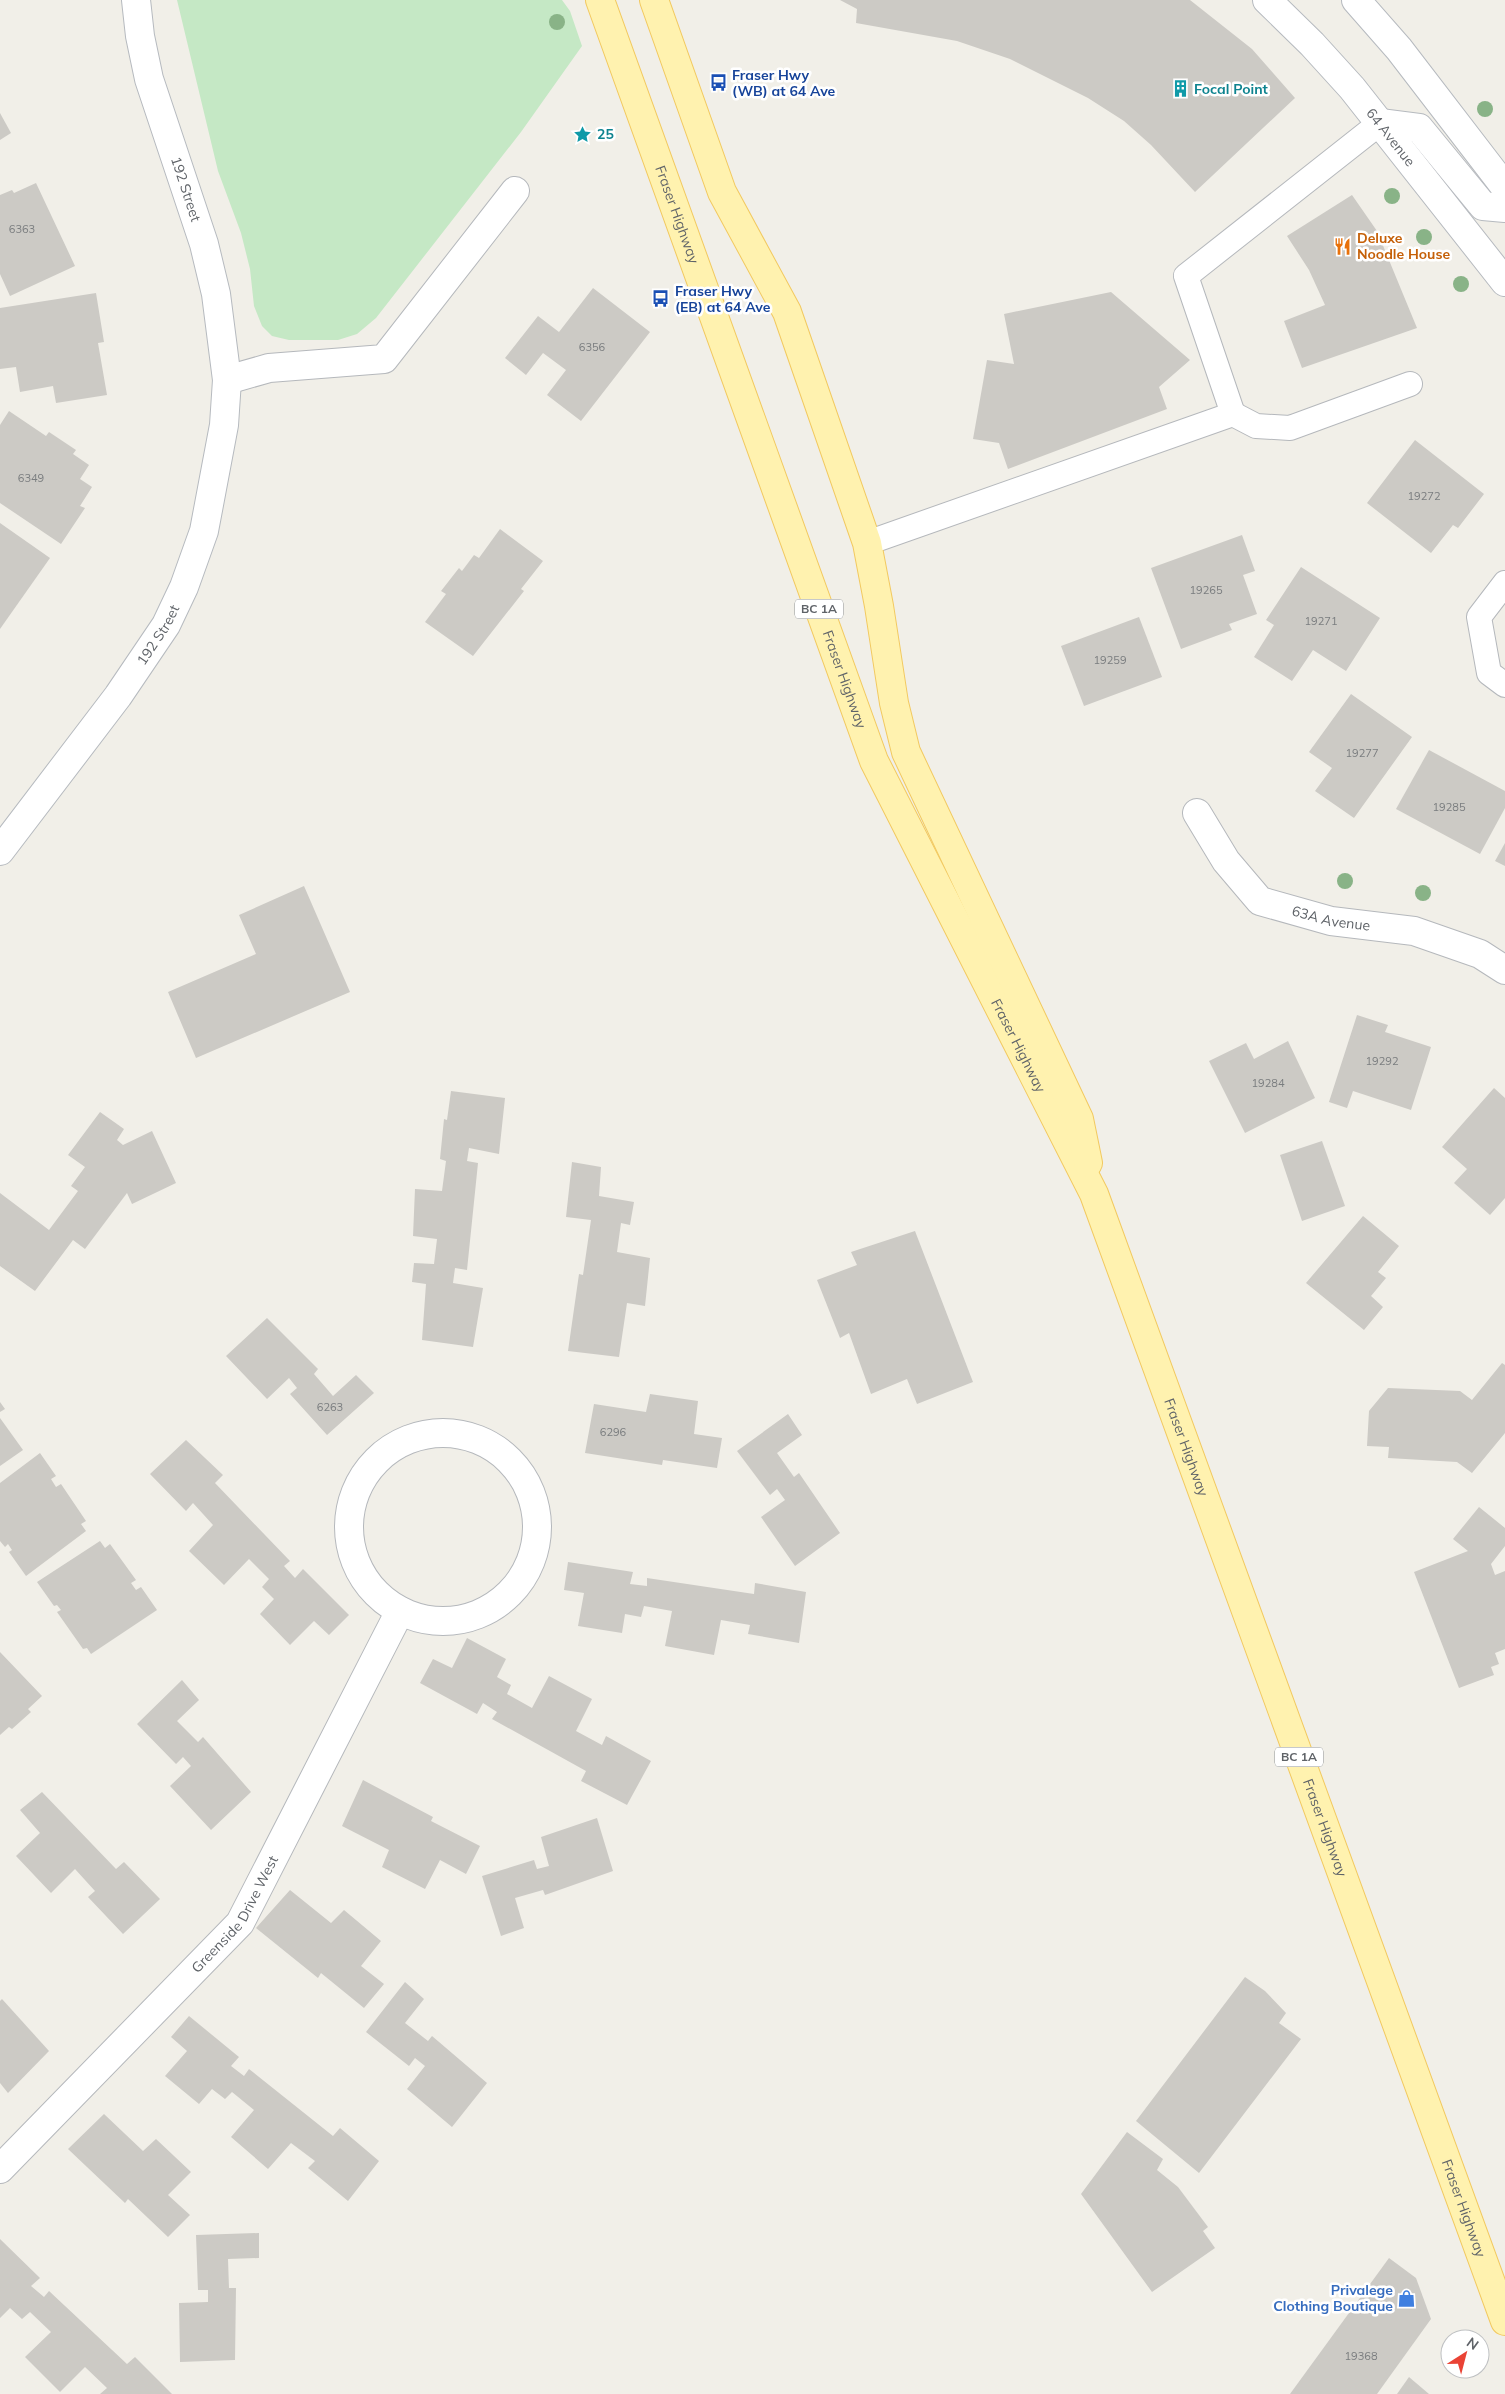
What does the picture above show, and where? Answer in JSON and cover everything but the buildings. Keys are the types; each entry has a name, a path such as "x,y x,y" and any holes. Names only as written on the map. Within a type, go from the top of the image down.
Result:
{"main road":[{"name":"Fraser Highway","path":"600,0 874,761 1094,1194 1505,2321"},
{"name":"Fraser Highway","path":"654,0 722,192 787,312 866,543 879,606 894,703 906,752 1079,1119 1094,1194"}],"street":[{"name":"192 Street","path":"0,850 118,696 166,625 184,587 204,531 224,425 227,380 217,302 206,252 149,79 140,36 136,0"},
{"name":"64 Avenue","path":"1266,0 1312,44 1380,123 1505,282"},
{"path":"1356,0 1399,49 1505,187"},
{"path":"1380,123 1419,128 1482,206 1505,208"},
{"path":"227,380 269,368 384,359 515,191"},
{"name":"63A Avenue","path":"1197,813 1226,861 1260,901 1331,921 1414,931 1480,954 1505,970"},
{"path":"444,1433 475,1438 502,1454 523,1476 535,1505 537,1536 529,1565 513,1591 489,1610 460,1620 429,1620 400,1611 374,1592 357,1566 349,1536 351,1504 364,1475 385,1452 413,1437 444,1433"},
{"name":"Greenside Drive West","path":"0,2169 240,1923 400,1611"}],"lane":[{"path":"1380,123 1186,276 1232,414 1256,426 1290,428 1410,384"},
{"path":"866,543 1232,414"},
{"path":"1505,583 1479,617 1489,673 1505,685"}],"green space":[{"path":"177,0 562,0 570,11 582,46 521,132 376,318 357,334 338,340 289,340 272,336 262,326 254,306 250,269 241,233 218,171"}],"place":[{"name":"Fraser Hwy (WB) at 64 Ave","path":"718,83"},
{"name":"Focal Point","path":"1180,89"},
{"name":"25","path":"583,134"},
{"name":"Deluxe Noodle House","path":"1343,246"},
{"name":"Fraser Hwy (EB) at 64 Ave","path":"661,299"},
{"name":"Privalege Clothing Boutique","path":"1407,2298"}]}
